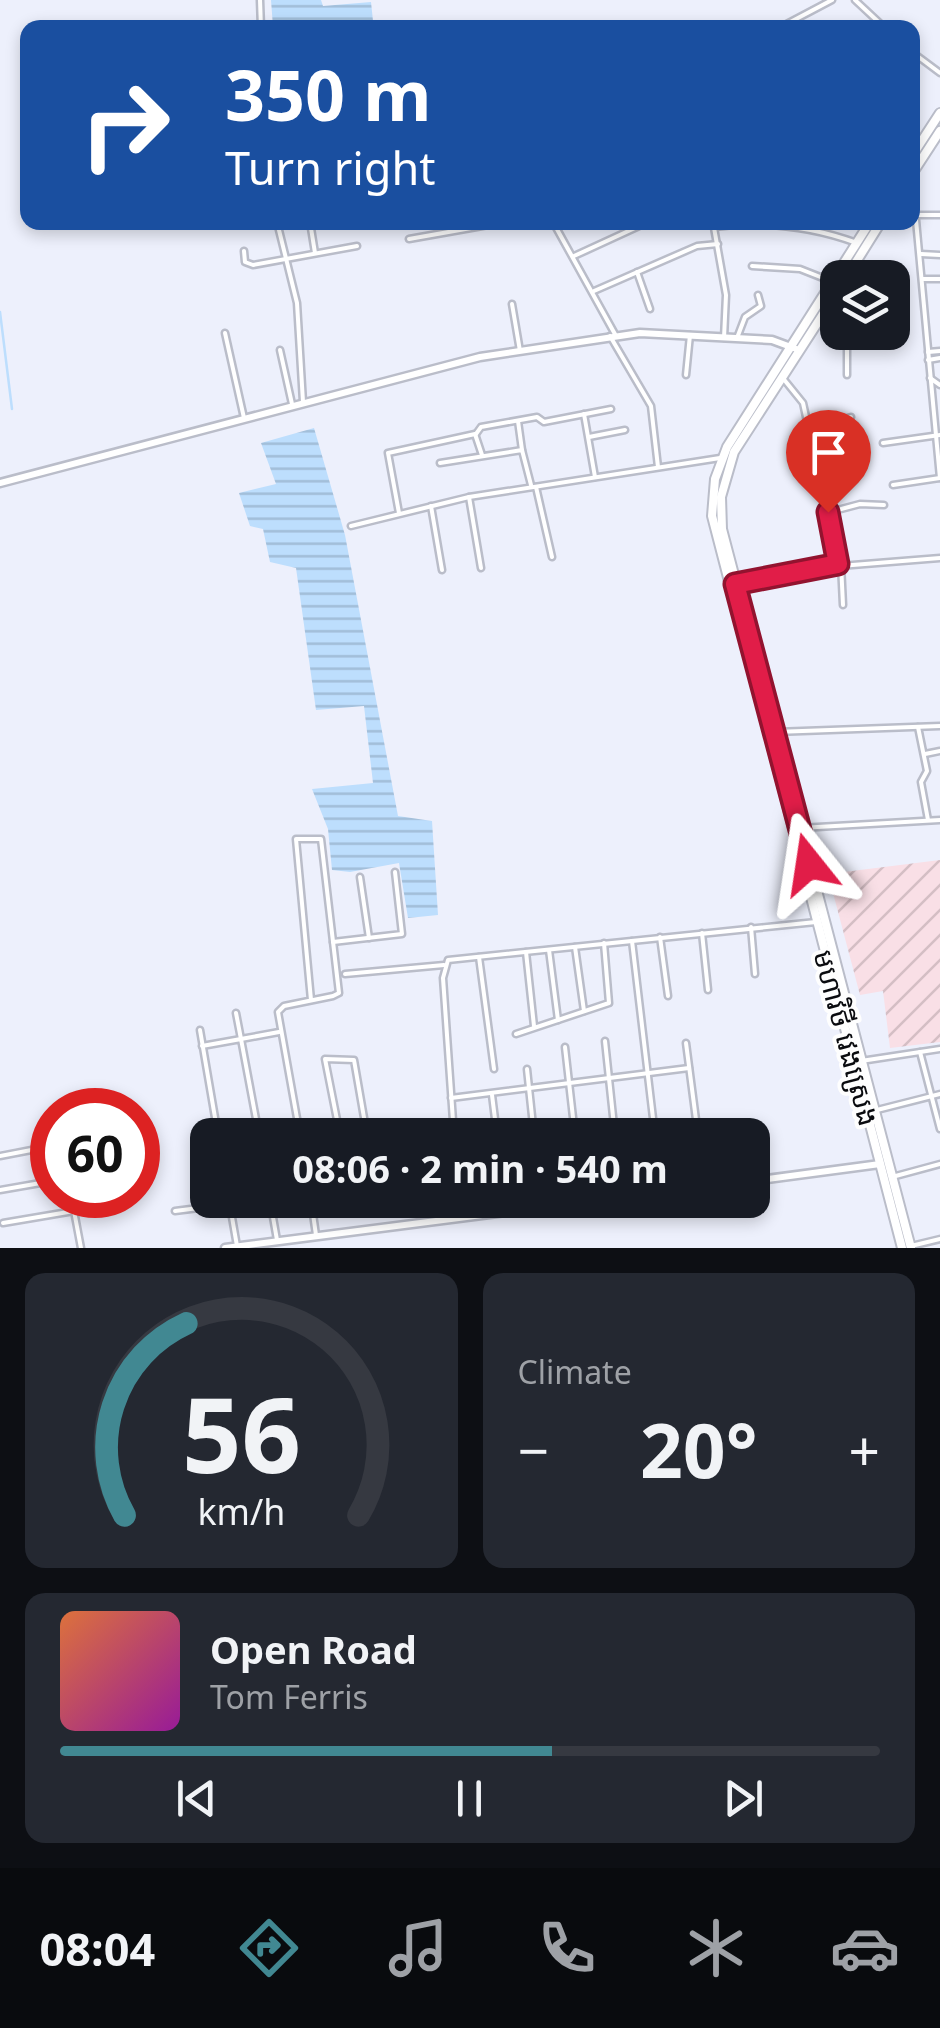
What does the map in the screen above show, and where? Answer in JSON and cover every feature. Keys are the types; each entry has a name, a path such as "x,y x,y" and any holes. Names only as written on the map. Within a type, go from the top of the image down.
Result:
{"main road":[{"path":"920,144 940,113"},
{"path":"920,162 940,131"},
{"name":"មហាវិថី វេងស្រេង","path":"848,260 865,230"},
{"path":"857,260 876,230"},
{"name":"មហាវិថី វេងស្រេង","path":"820,310 721,458 712,516 834,972 880,1164 908,1247"},
{"name":"មហាវិថី វេងស្រេង","path":"820,316 796,348 734,452 724,480 722,529 731,585 774,732 816,922 834,972"},
{"name":"មហាវិថី វេងស្រេង","path":"857,1062 875,1110 908,1247"}],"street":[{"path":"794,20 832,0"},
{"path":"855,0 876,20"},
{"path":"279,230 297,303 303,402"},
{"path":"312,230 316,253"},
{"path":"409,239 460,230"},
{"path":"558,230 594,291 613,336 652,406 658,467"},
{"path":"574,256 631,230"},
{"path":"715,230 726,295 724,338"},
{"path":"823,230 857,243"},
{"path":"893,485 940,478 919,230"},
{"path":"594,291 697,246 718,244"},
{"path":"244,251 248,265 357,246"},
{"path":"921,254 940,254"},
{"path":"752,266 800,269 820,279"},
{"path":"637,272 650,309"},
{"path":"923,279 940,280"},
{"path":"737,338 745,318 761,306 758,295"},
{"path":"512,304 520,351"},
{"path":"225,333 244,418"},
{"path":"686,374 690,335"},
{"path":"0,482 471,359 613,336 737,338 796,348"},
{"path":"280,350 292,404"},
{"path":"846,350 847,375"},
{"path":"928,352 940,351"},
{"path":"928,360 940,358"},
{"path":"782,377 800,396 810,428 839,564 843,605"},
{"path":"930,378 940,384"},
{"path":"399,512 386,454 476,434 481,427 537,416 544,422 611,408"},
{"path":"584,414 595,477"},
{"path":"810,428 851,417"},
{"path":"518,421 522,450 552,557"},
{"path":"589,437 626,430"},
{"path":"476,434 482,455"},
{"path":"883,443 937,436"},
{"path":"440,463 522,450"},
{"path":"352,526 470,498 721,458"},
{"path":"470,498 481,568"},
{"path":"828,512 860,504 884,505"},
{"path":"431,506 442,570"},
{"path":"731,585 839,564 940,558"},
{"path":"774,732 940,726"},
{"path":"918,727 925,754 927,777 921,782 928,820"},
{"path":"925,754 940,751"},
{"path":"796,829 940,820"},
{"path":"297,1118 280,1008 339,993 322,839 296,838 311,1000"},
{"path":"333,942 404,932 394,872"},
{"path":"360,876 369,938"},
{"path":"453,1118 444,965 448,960 816,922"},
{"path":"751,928 755,974"},
{"path":"702,933 708,990"},
{"path":"660,937 668,996"},
{"path":"632,940 654,1118"},
{"path":"516,1034 610,1000 604,943"},
{"path":"575,946 584,1012"},
{"path":"549,950 558,1020"},
{"path":"526,952 534,1028"},
{"path":"479,957 494,1069"},
{"path":"345,974 444,965"},
{"path":"236,1013 256,1118"},
{"path":"200,1030 215,1118"},
{"path":"202,1046 282,1032"},
{"path":"605,1041 614,1118"},
{"path":"686,1043 696,1118"},
{"path":"565,1048 573,1118"},
{"path":"857,1062 940,1050"},
{"path":"920,1052 940,1129"},
{"path":"337,1118 325,1059 349,1057 354,1060 365,1118"},
{"path":"527,1068 532,1118"},
{"path":"451,1098 689,1068"},
{"path":"492,1094 495,1118"},
{"path":"875,1110 940,1094"},
{"path":"0,1156 30,1150"},
{"path":"770,1178 880,1164"},
{"path":"892,1177 940,1164"},
{"path":"0,1190 30,1185"},
{"path":"175,1210 190,1208"},
{"path":"4,1223 31,1218"},
{"path":"75,1218 81,1248"},
{"path":"233,1218 238,1246"},
{"path":"274,1218 278,1241"},
{"path":"314,1218 316,1236"},
{"path":"225,1248 464,1218"},
{"path":"908,1247 940,1239"}],"shaded area":[{"path":"940,860 940,1042 890,1048 883,991 860,995 828,874"}],"water":[{"path":"271,0 321,0 323,6 371,2 373,20 272,20"},
{"path":"314,428 345,535 398,816 432,821 438,915 408,918 399,863 350,872 332,870 328,829 312,789 373,783 364,706 316,710 296,568 270,562 263,529 250,526 239,493 276,484 261,443"}],"waterway":[{"path":"0,312 12,409"}],"route":[{"path":"809,864 735,584 790,570 838,564 828,512"}]}
